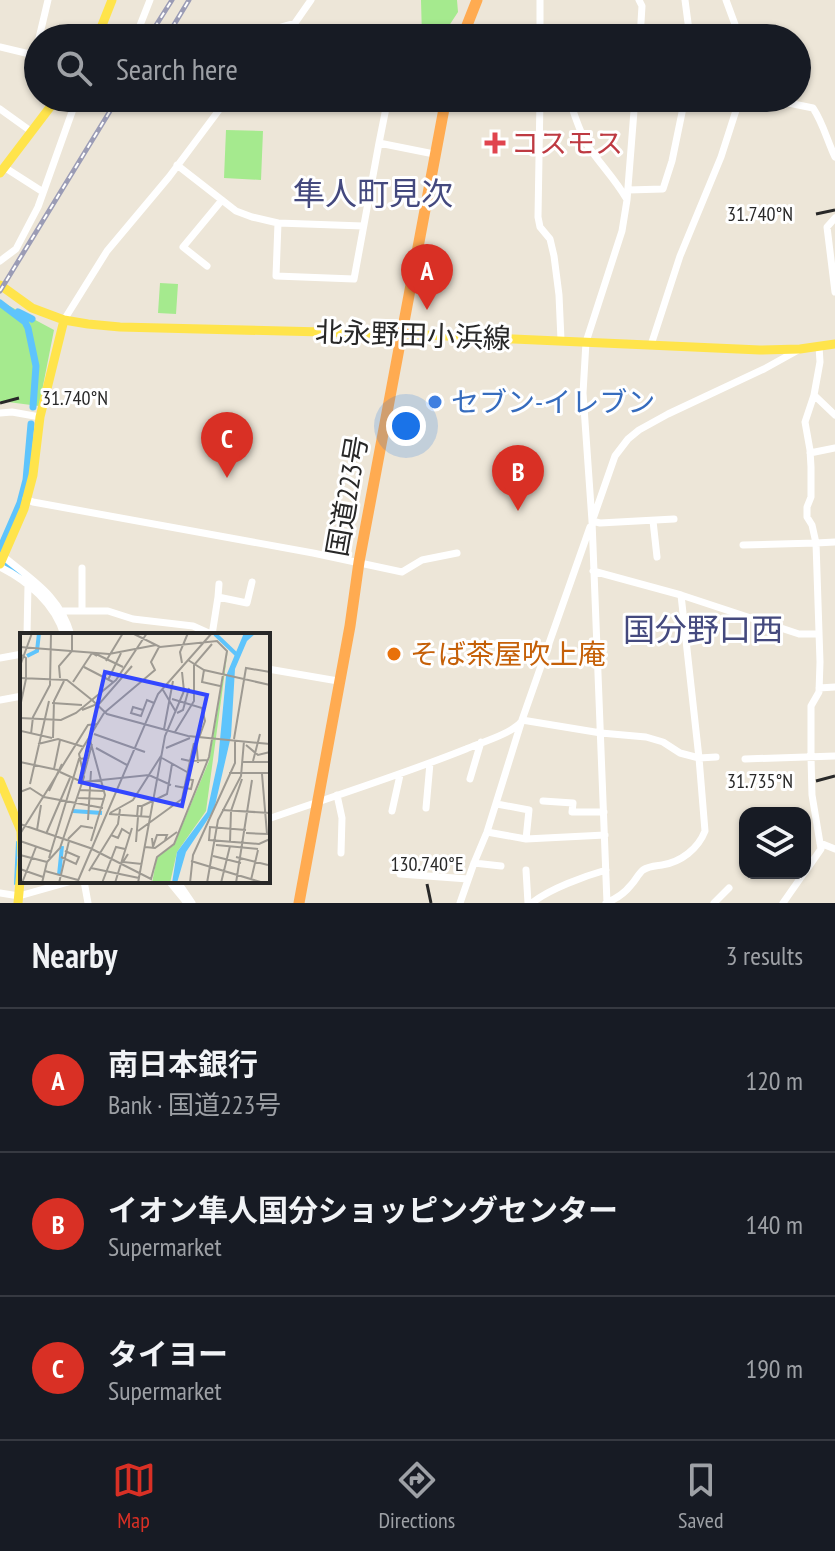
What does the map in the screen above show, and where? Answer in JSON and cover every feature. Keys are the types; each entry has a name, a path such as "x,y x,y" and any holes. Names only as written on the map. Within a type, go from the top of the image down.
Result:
{"highway":[{"path":"467,24 477,0"},
{"name":"国道223号","path":"299,903 443,112"}],"main road":[{"path":"103,24 112,0"},
{"path":"2,170 47,112"},
{"name":"北永野田小浜線","path":"0,285 32,308 64,320 120,327 402,334 760,350 835,344"},
{"path":"1,562 33,475 40,417 64,320"},
{"path":"0,781 20,824"},
{"path":"18,900 20,879"}],"street":[{"path":"42,24 48,0"},
{"path":"141,24 150,0"},
{"path":"292,24 311,0"},
{"path":"540,0 540,24"},
{"path":"639,0 642,6 641,24"},
{"path":"685,0 688,24"},
{"path":"726,0 735,24"},
{"path":"0,47 24,52"},
{"path":"811,108 822,122 835,157"},
{"path":"0,109 32,132"},
{"path":"0,261 16,249 38,207 72,112"},
{"path":"64,320 107,251 217,112"},
{"path":"278,223 276,276 354,279 385,112"},
{"path":"540,112 538,217 540,227 550,239 554,256 561,340"},
{"path":"574,112 588,145 617,181 627,200"},
{"path":"634,112 622,231 586,342 583,393 592,521 606,903 619,897 643,870 669,864 693,850 705,831 681,595"},
{"path":"628,190 663,189 682,112"},
{"path":"651,345 680,256 721,157 735,112"},
{"path":"379,143 434,154"},
{"path":"177,165 236,211 252,217 278,223 363,226"},
{"path":"2,170 43,192"},
{"path":"207,266 183,247 222,200"},
{"path":"835,218 827,227 835,292"},
{"path":"811,863 821,849 812,795 811,757 811,706 819,692 819,634 816,543 807,517 811,497 810,453 805,422 814,395 820,362 819,346"},
{"path":"460,903 497,804 522,720 615,456 639,430 800,349"},
{"path":"814,395 835,415"},
{"path":"0,413 40,417"},
{"path":"810,453 835,448"},
{"path":"26,499 402,572 422,560 457,553"},
{"path":"592,521 674,519"},
{"path":"653,521 657,557"},
{"path":"743,545 835,542"},
{"path":"1,562 43,598 55,613 63,633"},
{"path":"1,562 47,593 62,611 70,633"},
{"path":"82,568 82,611"},
{"path":"593,571 681,595 799,634 819,634"},
{"path":"218,597 247,603 252,582"},
{"path":"212,633 219,584"},
{"path":"27,633 28,585"},
{"path":"62,611 108,611 133,619 193,626 208,633"},
{"path":"0,658 20,654"},
{"path":"270,669 338,681"},
{"path":"819,688 835,687"},
{"path":"0,700 20,696"},
{"path":"522,720 646,737 663,742 680,753 699,758 716,757"},
{"path":"270,818 400,775 517,727 522,720"},
{"path":"470,779 481,742"},
{"path":"745,759 835,756"},
{"path":"426,808 430,763"},
{"path":"392,811 400,775"},
{"path":"337,795 342,818 341,853"},
{"path":"543,801 556,799 573,803 572,812 604,812"},
{"path":"497,804 529,810 526,839"},
{"path":"487,832 526,839 605,835"},
{"path":"820,843 835,849"},
{"path":"474,863 501,866"},
{"path":"526,870 530,903 606,870"},
{"path":"400,874 468,879"},
{"path":"783,903 800,879"},
{"path":"0,893 18,900 66,883"},
{"path":"84,883 88,903"},
{"path":"171,883 190,903"},
{"path":"178,883 190,903"},
{"path":"714,903 729,888"}],"green space":[{"path":"421,0 457,0 458,12 450,24 422,24"},
{"path":"226,130 263,131 261,180 224,178"},
{"path":"160,283 178,284 176,314 158,313"},
{"path":"0,301 54,330 39,406 0,401"}],"waterway":[{"path":"0,303 25,322 28,328 36,366 33,407"},
{"path":"18,312 32,319"},
{"path":"0,549 20,503 26,480 31,424"},
{"path":"8,565 28,581"},
{"path":"15,884 17,842"}],"railway":[{"path":"157,24 172,0"},
{"path":"174,24 189,0"},
{"path":"0,291 109,112"}],"place":[{"name":"コスモス","path":"495,143"},
{"name":"南日本銀行","path":"427,310"},
{"name":"セブン-イレブン","path":"435,402"},
{"name":"タイヨー","path":"227,478"},
{"name":"イオン隼人国分ショッピングセンター","path":"518,511"},
{"name":"そば茶屋吹上庵","path":"394,654"}],"district":[{"name":"隼人町見次","path":"373,194"},
{"name":"国分野口西","path":"703,630"}]}
